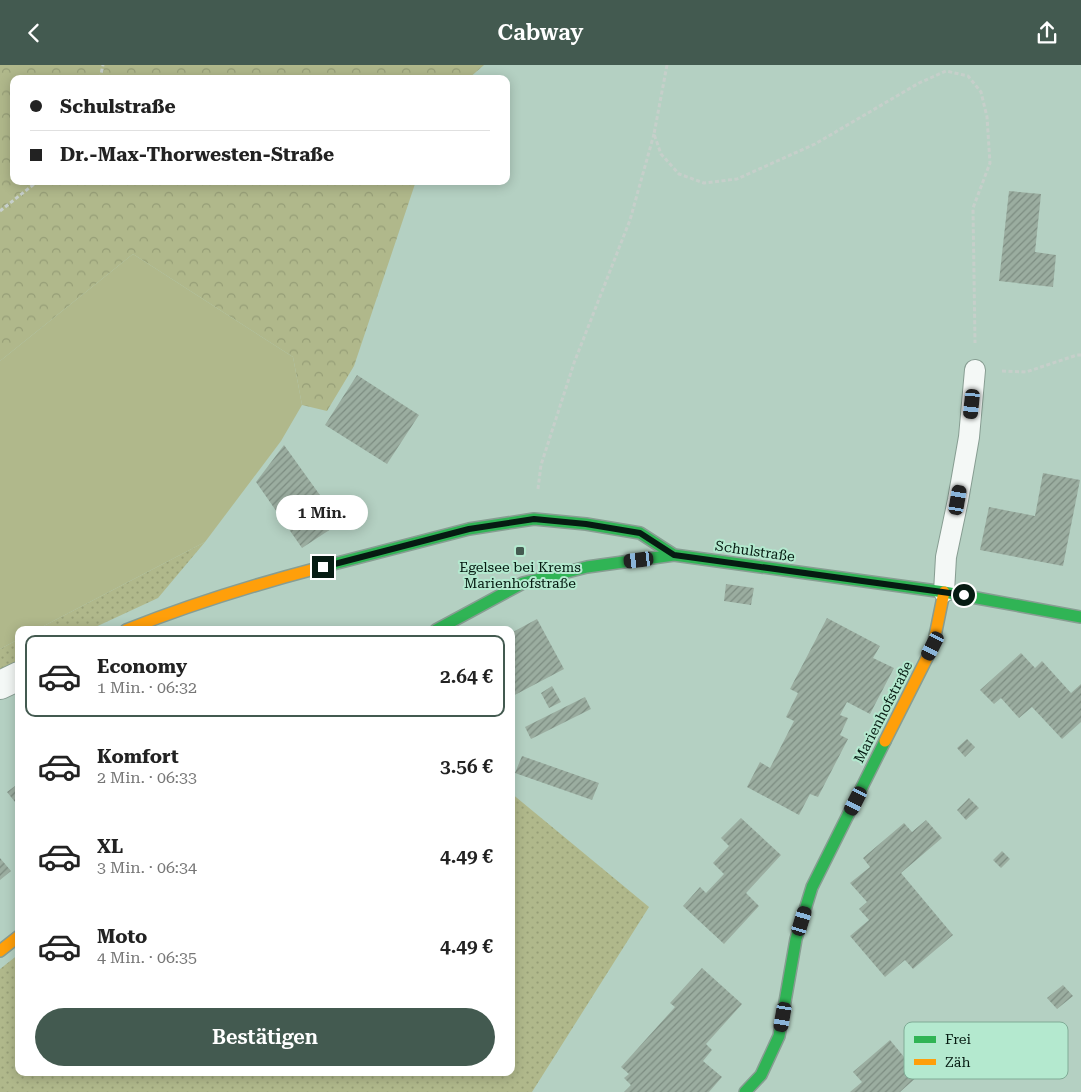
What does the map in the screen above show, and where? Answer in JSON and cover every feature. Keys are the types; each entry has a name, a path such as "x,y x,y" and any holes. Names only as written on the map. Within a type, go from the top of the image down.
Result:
{"street":[{"path":"136,626 166,614 250,587 469,529 534,519 586,524 640,533 674,555"},
{"name":"Schulstraße","path":"443,626 524,583 587,567 674,555 944,592 1081,617"},
{"name":"Marienhofstraße","path":"745,1092 761,1075 779,1036 796,939 812,887 933,646 944,592"},
{"path":"0,685 15,679"},
{"path":"0,951 15,939"}],"lane":[{"path":"944,592 946,557 958,500 968,437 975,370"}],"path":[{"path":"534,519 541,465 574,363 630,220 654,134 667,65"},
{"path":"654,134 661,154 679,174 704,183 737,179 815,143 919,83 946,71 968,75 981,92 987,117 990,163 973,208 975,370 1026,372 1081,355"},
{"path":"0,211 33,185"}],"green space":[{"path":"0,65 484,65 473,75 10,75 10,185 415,185 354,366 327,411 302,405 293,357 133,254 0,361"},
{"path":"133,254 293,357 302,405 281,441 205,542 44,626 15,626 15,641 0,649 0,361"},
{"path":"205,542 158,598 98,626 44,626"},
{"path":"15,641 15,665 0,673 0,649"},
{"path":"515,796 649,907 532,1092 0,1092 0,969 15,957 15,1076 515,1076"}],"building":[{"path":"1009,191 1041,194 1035,252 1056,255 1053,287 999,281"},
{"path":"357,375 419,415 387,464 325,425"},
{"path":"284,445 340,523 302,548 256,482"},
{"path":"1043,473 1080,480 1063,566 980,550 989,507 1035,516"},
{"path":"726,584 754,588 751,605 724,601"},
{"path":"827,618 880,646 873,658 894,668 870,714 847,702 840,715 848,718 840,735 848,739 818,797 810,794 799,815 747,787 760,762 770,768 794,721 786,717 798,693 790,689"},
{"path":"537,619 564,669 515,695 515,631"},
{"path":"1021,653 1035,668 1042,661 1071,693 1081,684 1081,722 1062,739 1032,707 1019,718 1001,698 994,704 980,690"},
{"path":"552,686 561,702 549,708 541,693"},
{"path":"585,697 591,709 531,739 525,727"},
{"path":"967,739 975,747 965,757 957,748"},
{"path":"522,756 599,783 592,800 515,773"},
{"path":"15,786 15,802 7,792"},
{"path":"969,798 979,808 966,820 957,810"},
{"path":"741,818 781,855 746,893 759,906 724,944 683,906 700,887 706,893 724,874 713,863 729,846 721,838"},
{"path":"926,820 942,838 901,873 953,935 913,969 905,960 885,977 850,936 869,920 859,909 867,902 850,883 870,867 863,858 904,823 912,832"},
{"path":"1002,851 1010,859 1001,868 993,860"},
{"path":"0,858 11,871 0,880"},
{"path":"702,968 742,1004 706,1044 712,1050 703,1061 722,1077 709,1092 624,1092 631,1085 624,1078 629,1074 621,1067 675,1007 670,1003"},
{"path":"1063,985 1073,996 1057,1009 1047,998"},
{"path":"890,1040 904,1057 904,1079 915,1079 900,1092 850,1092 862,1082 853,1072"}],"traffic: fast":[{"path":"318,568 469,529 534,519 586,524 640,533 674,555"},
{"path":"443,626 523,583 587,567 674,555 944,592 1081,617"},
{"path":"745,1092 761,1075 779,1036 796,939 812,887 885,741"}],"traffic: slow":[{"path":"136,626 221,596 318,568"},
{"path":"885,741 933,646 944,592"},
{"path":"0,951 15,939"}],"place":[{"name":"Egelsee bei Krems Marienhofstraße","path":"520,551"}],"route":[{"path":"323,567 469,529 534,519 586,524 640,533 674,555 964,595"}]}
